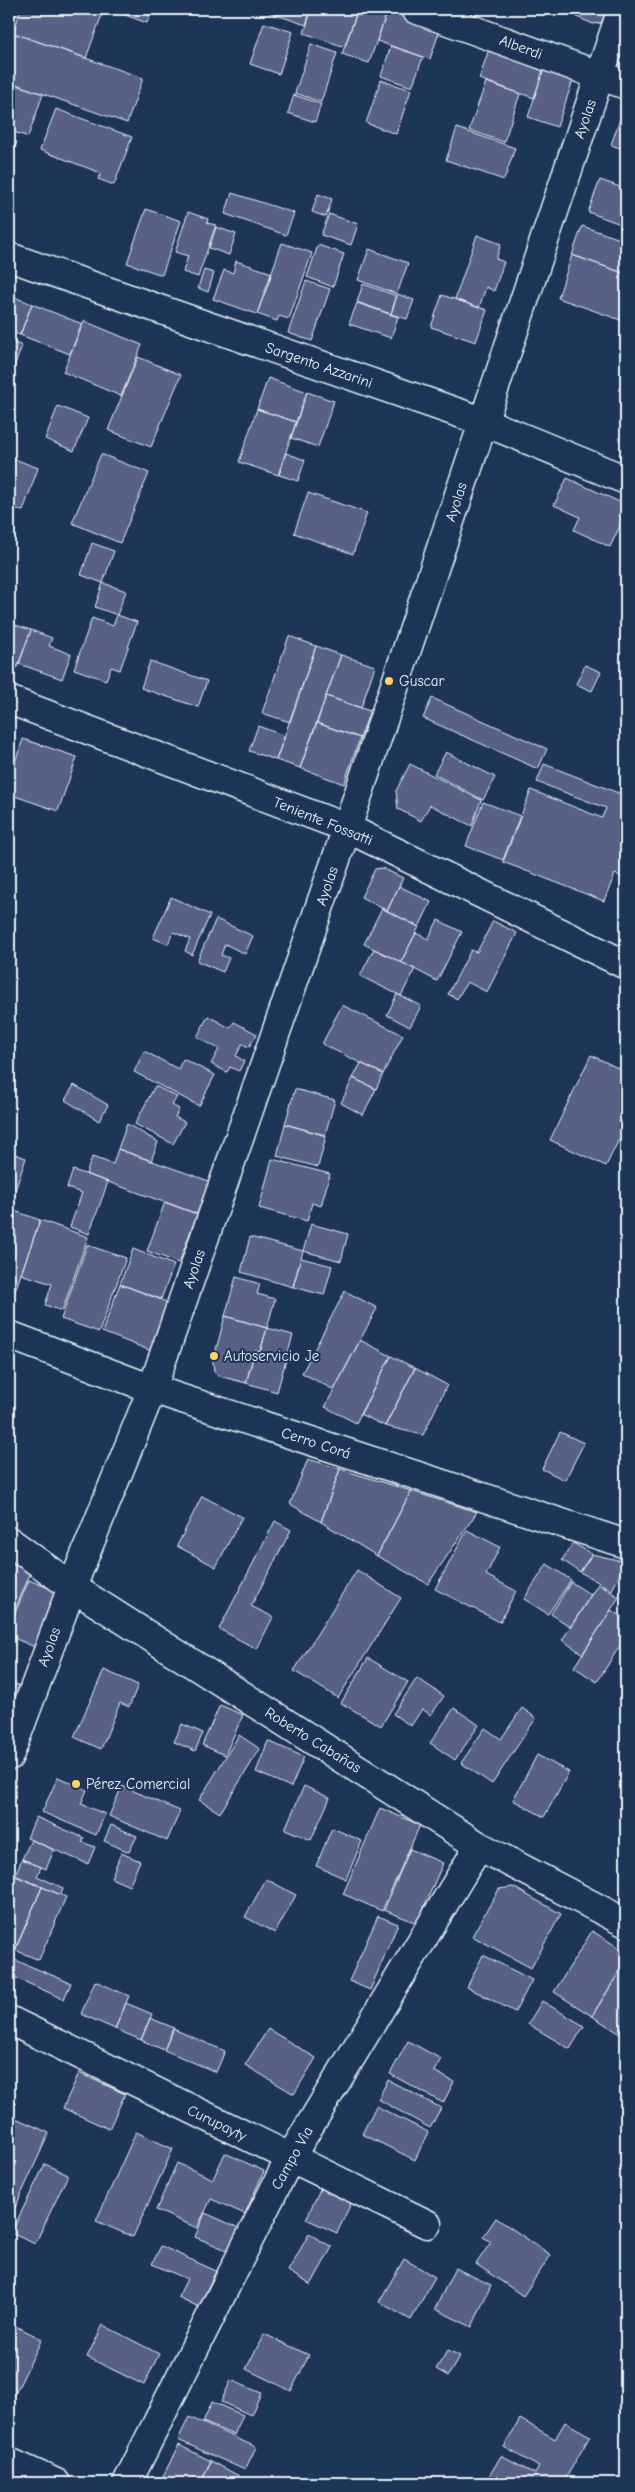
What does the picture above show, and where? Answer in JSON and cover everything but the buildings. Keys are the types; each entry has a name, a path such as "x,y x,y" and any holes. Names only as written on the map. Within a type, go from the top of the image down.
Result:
{"street":[{"name":"Alberdi","path":"416,9 626,85"},
{"name":"Ayolas","path":"9,1756 72,1587 152,1389 347,828 482,421 622,9"},
{"name":"Sargento Azzarini","path":"9,258 482,421 626,480"},
{"name":"Teniente Fossatti","path":"9,700 347,828 626,965"},
{"name":"Cerro Corá","path":"9,1335 152,1389 626,1544"},
{"name":"Roberto Cabañas","path":"9,1541 72,1587 479,1846 626,1923"},
{"name":"Campo Vìa","path":"127,2483 290,2158 479,1846"},
{"name":"Curupayty","path":"9,2020 427,2224"},
{"path":"9,2462 56,2483"}],"place":[{"name":"Guscar","path":"389,681"},
{"name":"Autoservicio Je","path":"214,1356"},
{"name":"Pérez Comercial","path":"76,1784"}]}
